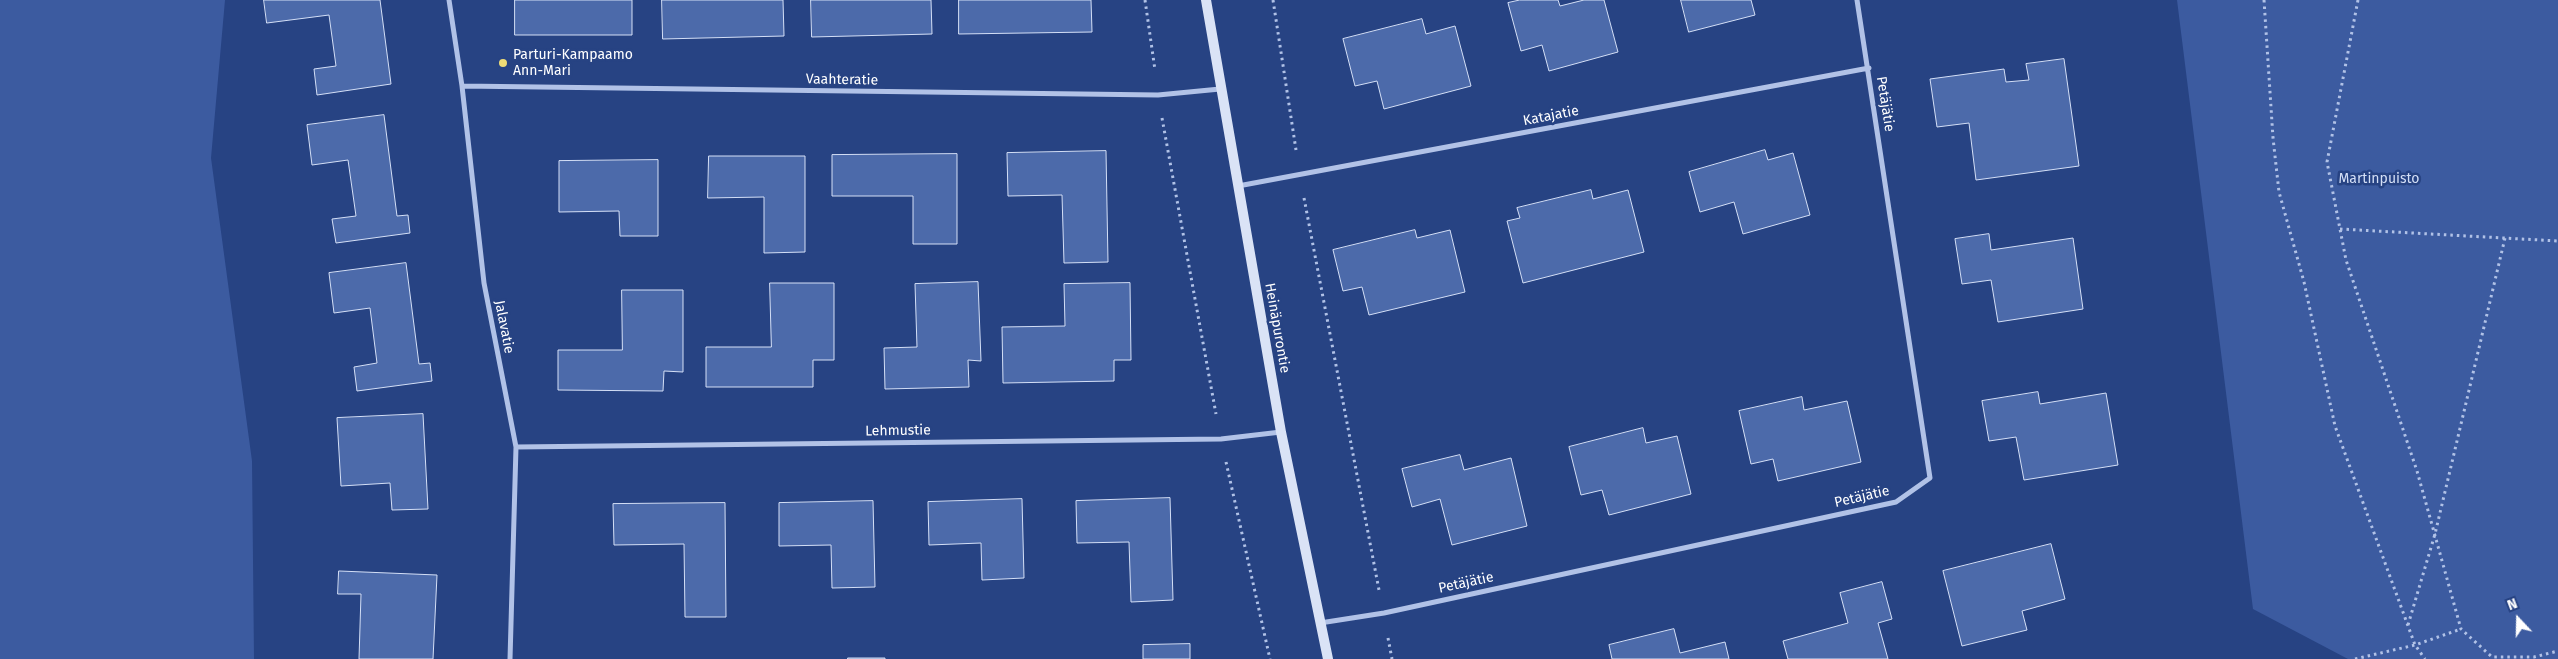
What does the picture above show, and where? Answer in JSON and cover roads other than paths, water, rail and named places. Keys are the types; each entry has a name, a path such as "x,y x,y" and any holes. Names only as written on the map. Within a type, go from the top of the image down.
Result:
{"street":[{"name":"Jalavatie","path":"449,0 462,86 484,283 516,447 510,659"},
{"name":"Heinäpurontie","path":"1206,0 1281,432 1319,623 1328,659"},
{"name":"Petäjätie","path":"1319,623 1384,613 1896,502 1930,478 1857,0"},
{"name":"Katajatie","path":"1238,186 1868,68"},
{"name":"Vaahteratie","path":"462,86 1158,95 1220,89"},
{"name":"Lehmustie","path":"516,447 1221,439 1281,432"}],"place":[{"name":"Parturi-Kampaamo Ann-Mari","path":"503,63"}],"park label":[{"name":"Martinpuisto","path":"2379,179"}]}
